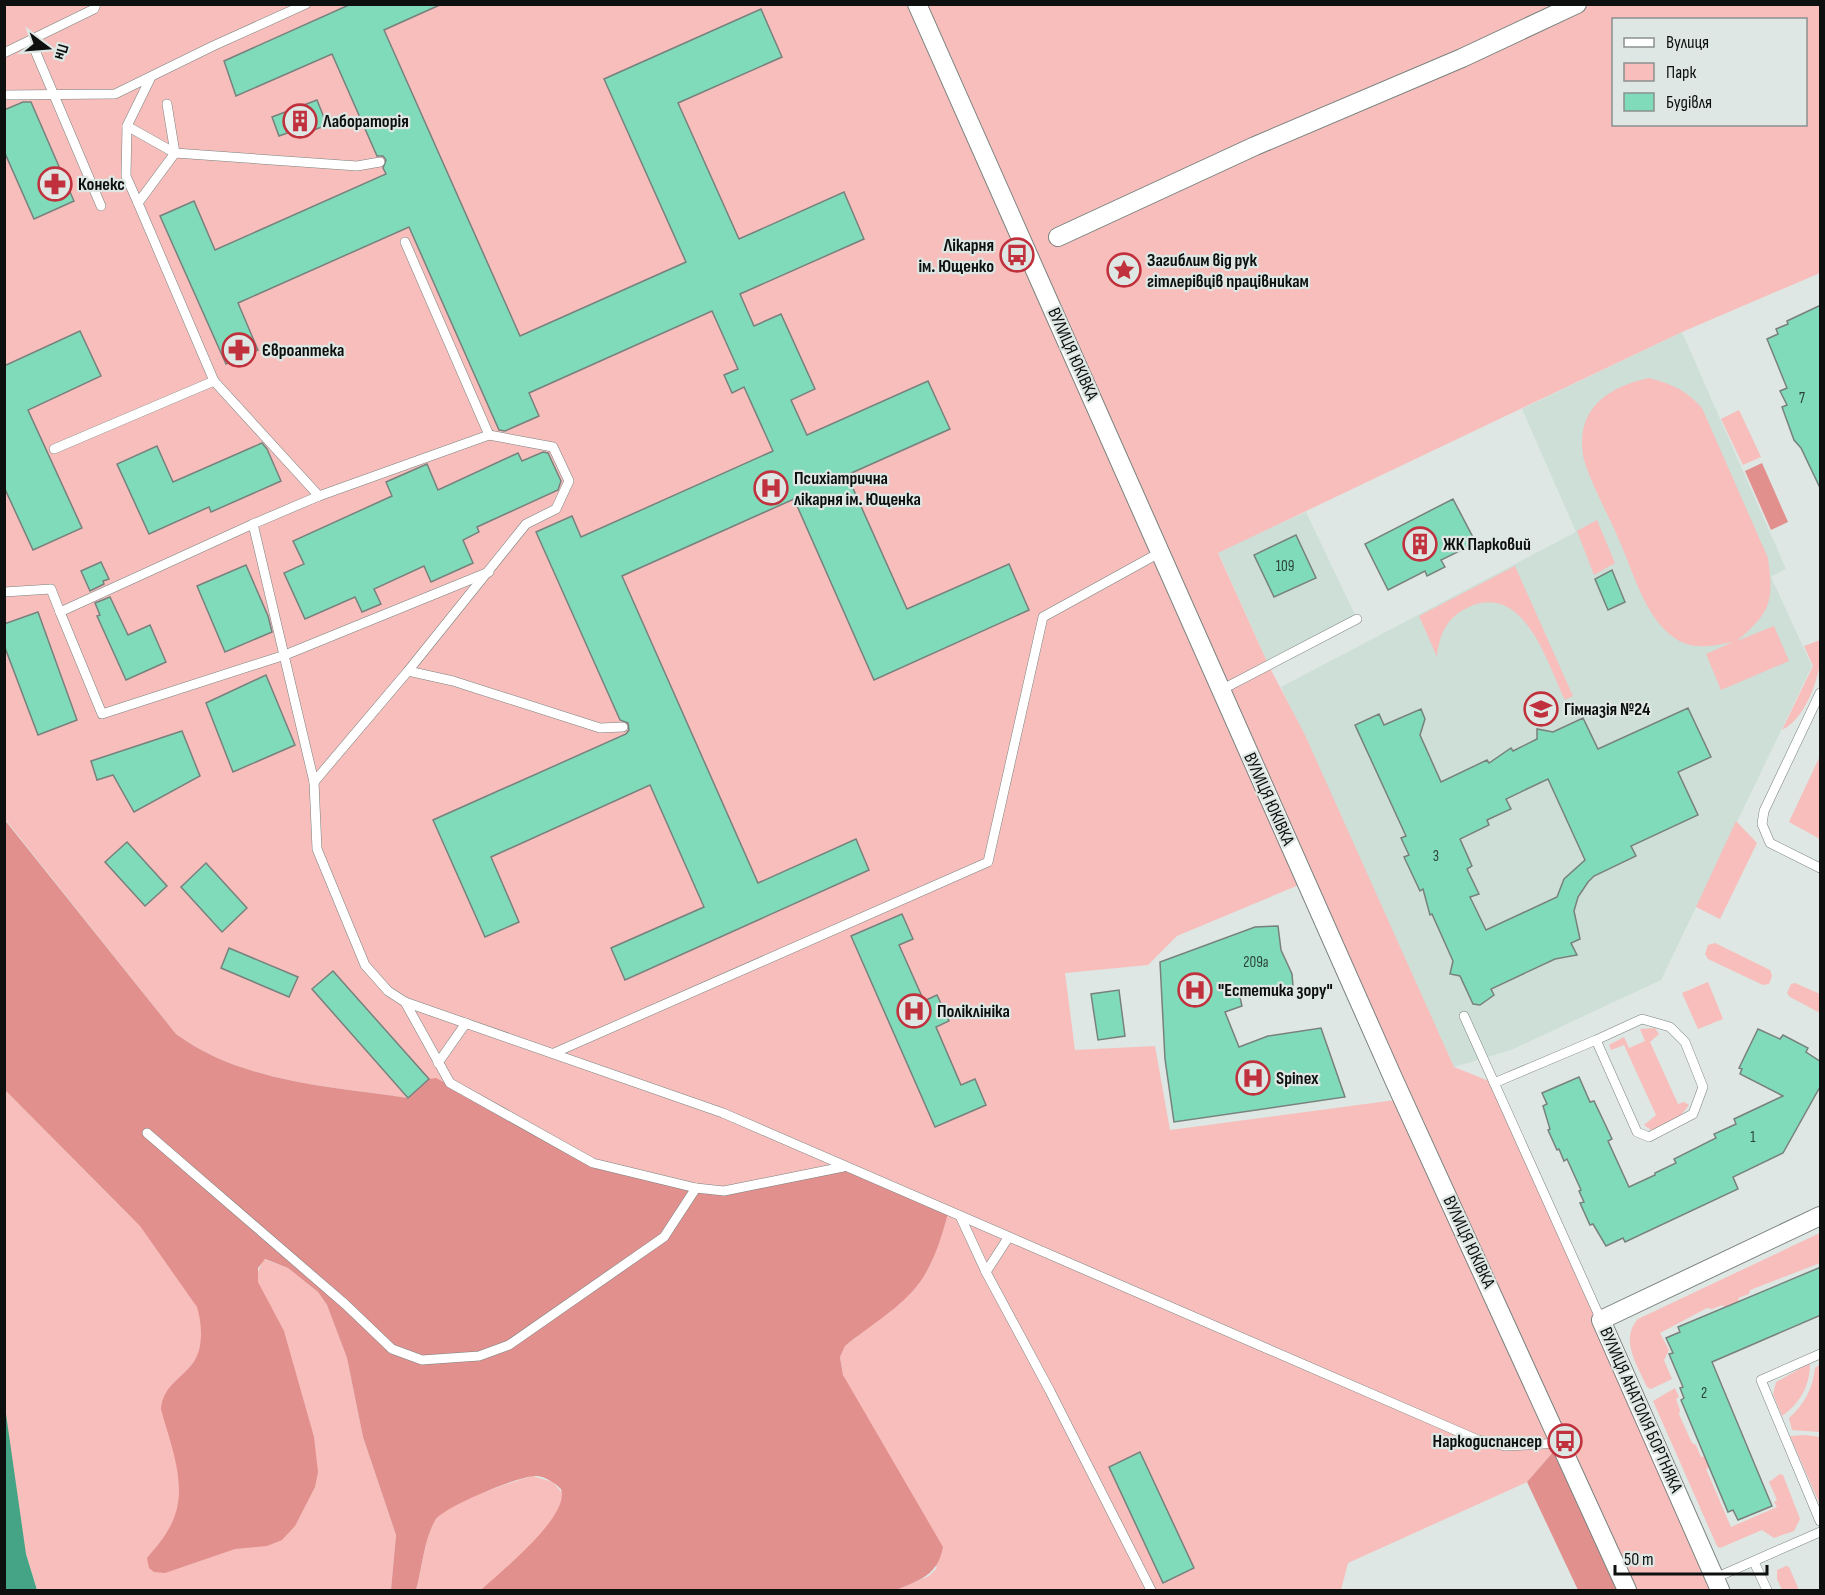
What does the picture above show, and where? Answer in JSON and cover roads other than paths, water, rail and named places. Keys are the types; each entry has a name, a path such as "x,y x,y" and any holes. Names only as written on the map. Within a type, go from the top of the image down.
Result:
{"street":[{"name":"ВУЛИЦЯ ЮКІВКА","path":"916,4 1082,372 1159,553 1394,1080 1627,1590"},
{"path":"1058,237 1255,146 1462,58 1577,4"},
{"name":"ВУЛИЦЯ АНАТОЛІЯ БОРТНЯКА","path":"1718,1584 1601,1320 1821,1216"}],"lane":[{"path":"4,53 94,9 96,4"},
{"path":"4,95 115,93 150,79 213,46 306,4"},
{"path":"31,41 56,94 101,206"},
{"path":"150,79 127,126 126,176 214,381 319,496"},
{"path":"138,203 175,153 167,104"},
{"path":"127,126 175,153 357,166 380,162"},
{"path":"405,242 489,435"},
{"path":"54,449 214,381"},
{"path":"60,612 319,496 489,435 552,447 569,481 556,509 526,524 408,671 314,782"},
{"path":"253,524 314,782 315,839 320,859 365,965 388,991 405,1002 723,1113 843,1167 1478,1440 1506,1446 1561,1443"},
{"path":"554,1053 988,862 1044,617 1159,553"},
{"path":"4,592 51,589 102,714 285,655 489,572"},
{"path":"1221,690 1357,619"},
{"path":"408,671 453,681 600,728 623,727"},
{"path":"1821,693 1764,811 1762,824 1770,843 1821,868"},
{"path":"405,1002 450,1083 580,1157 606,1167 718,1191 740,1190 843,1167"},
{"path":"1464,1016 1601,1320"},
{"path":"1494,1083 1642,1019 1670,1027 1685,1042 1703,1087 1693,1114 1649,1137 1637,1132 1596,1040"},
{"path":"438,1062 466,1023"},
{"path":"147,1133 345,1304 392,1349 422,1360 479,1356 509,1345 664,1237 696,1188"},
{"path":"961,1218 986,1272 1151,1590"},
{"path":"986,1272 1008,1238"},
{"path":"1821,1354 1761,1380 1821,1521"},
{"path":"1718,1584 1754,1562 1821,1532"},
{"path":"1754,1562 1767,1590"}],"place":[{"name":"Лабораторія","path":"300,121"},
{"name":"Конекс","path":"55,184"},
{"name":"Лікарня ім. Ющенко","path":"1017,255"},
{"name":"Загиблим від рук гітлерівців працівникам","path":"1124,270"},
{"name":"Євроаптека","path":"239,350"},
{"name":"Психіатрична лікарня ім. Ющенка","path":"771,488"},
{"name":"ЖК Парковий","path":"1420,544"},
{"name":"Гімназія №24","path":"1541,709"},
{"name":"\"Естетика зору\"","path":"1195,990"},
{"name":"Поліклініка","path":"914,1011"},
{"name":"Spinex","path":"1253,1078"},
{"name":"Наркодиспансер","path":"1565,1441"}]}
